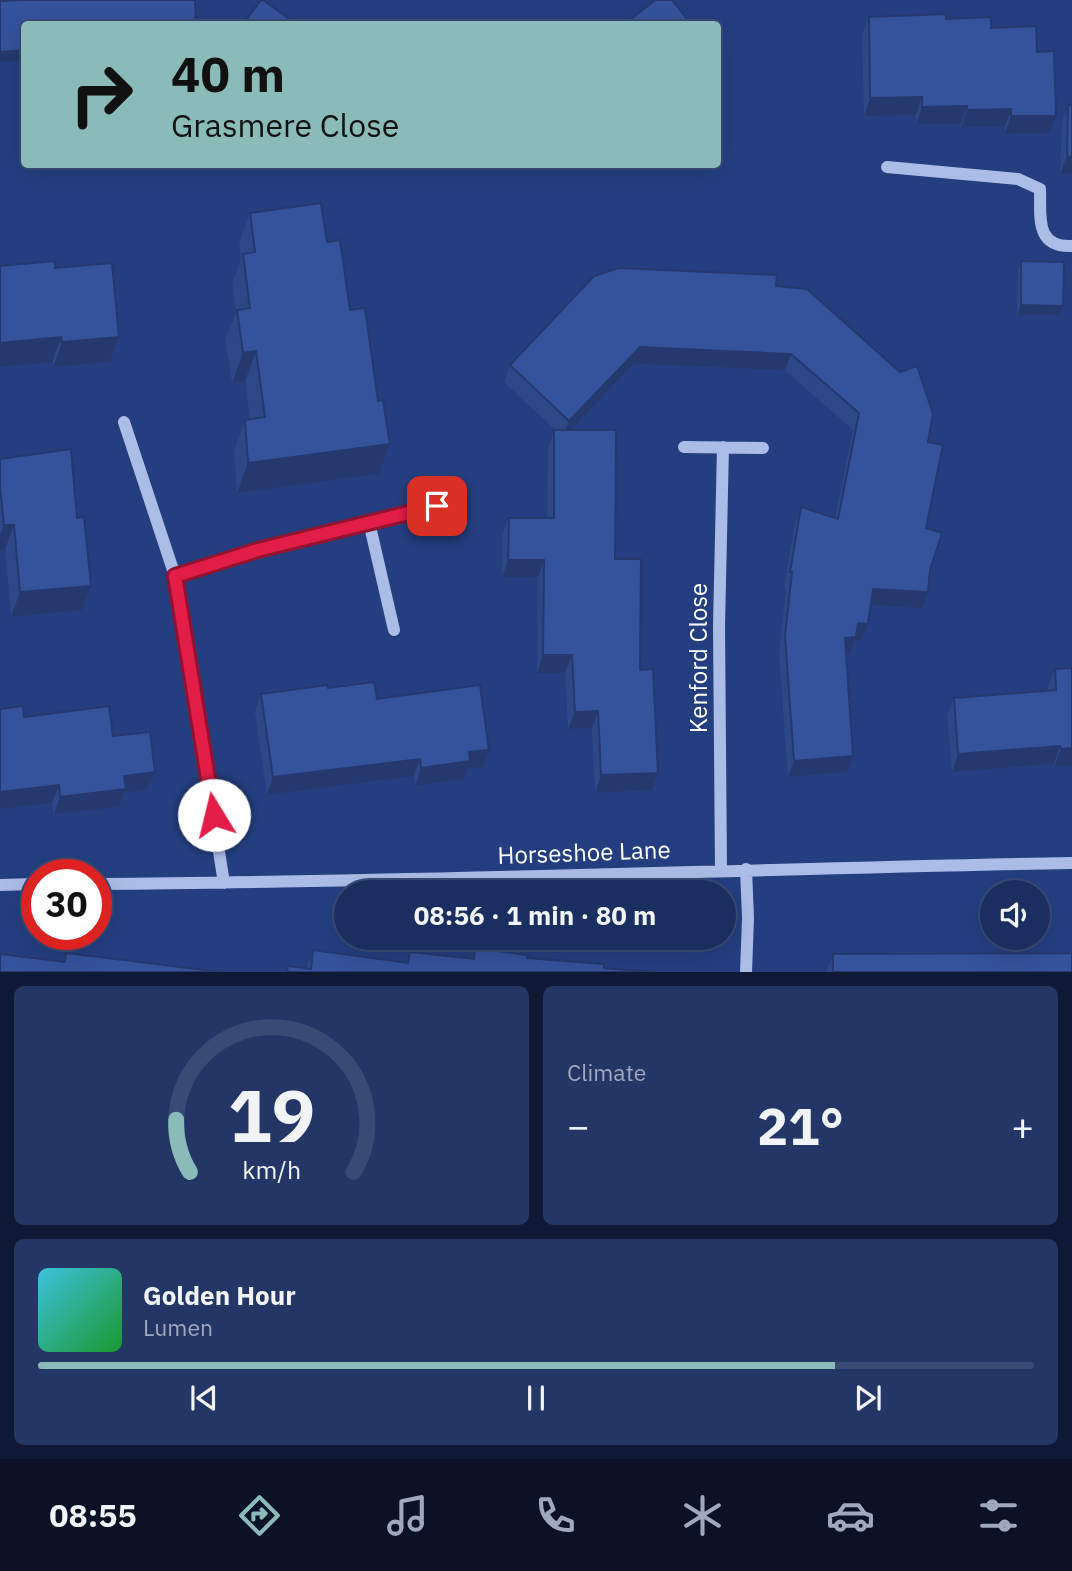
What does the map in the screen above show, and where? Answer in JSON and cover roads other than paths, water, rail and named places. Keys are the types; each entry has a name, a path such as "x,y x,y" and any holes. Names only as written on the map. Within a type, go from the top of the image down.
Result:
{"street":[{"path":"887,167 1018,179 1040,189 1040,226 1047,237 1060,247 1072,246"},
{"path":"124,422 175,576 224,883"},
{"path":"684,447 763,448"},
{"name":"Kenford Close","path":"721,870 719,626 723,447"},
{"path":"175,576 258,550 437,506"},
{"path":"369,522 394,630"},
{"name":"Horseshoe Lane","path":"112,884 1072,863"},
{"path":"746,869 746,972"},
{"path":"0,885 21,884"}]}
